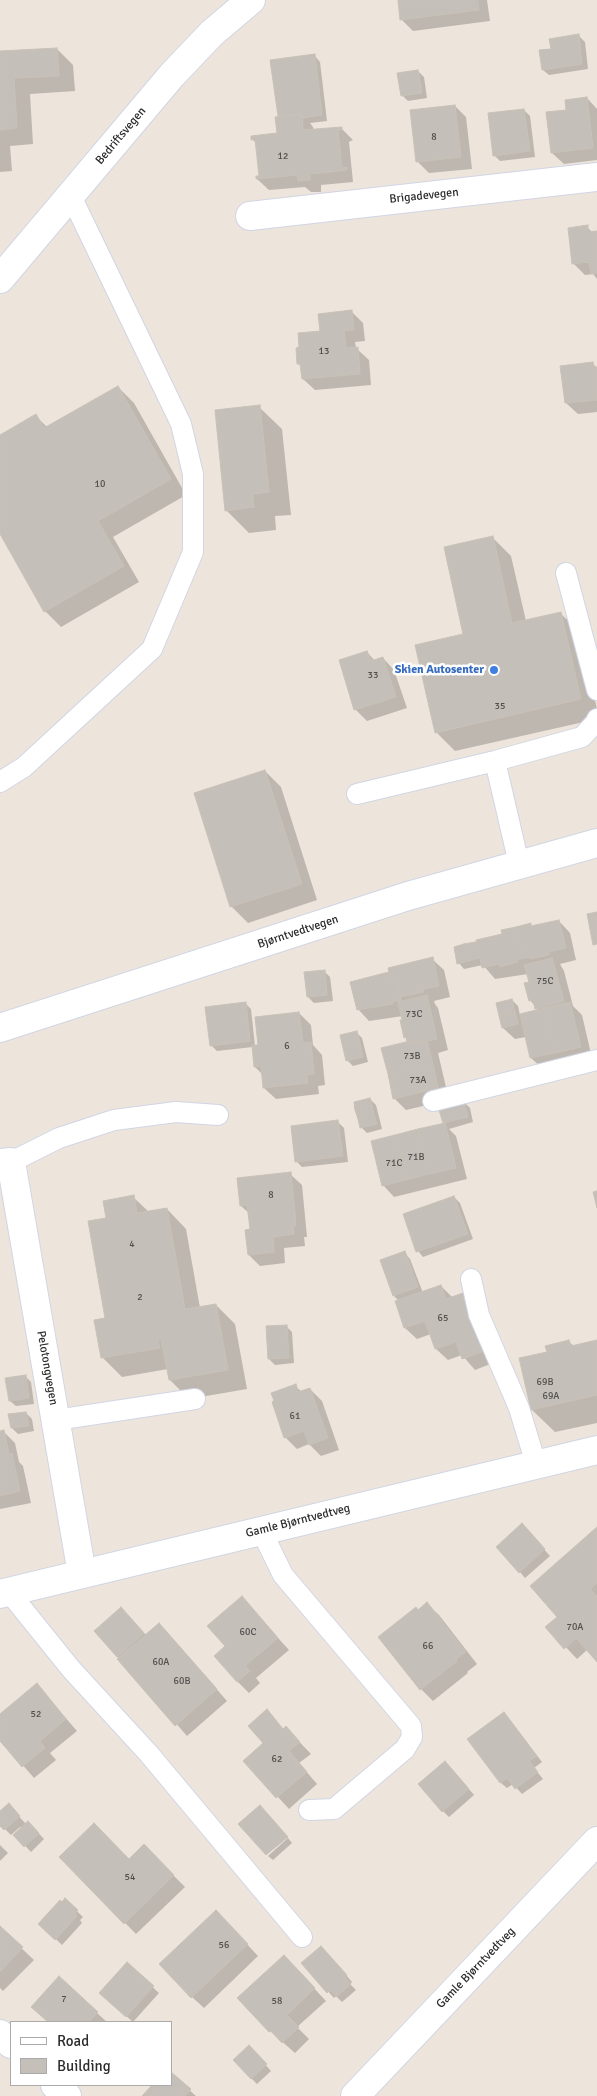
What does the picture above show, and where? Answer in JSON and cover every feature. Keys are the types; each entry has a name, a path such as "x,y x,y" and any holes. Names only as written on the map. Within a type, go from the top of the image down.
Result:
{"street":[{"name":"Bedriftsvegen","path":"0,279 72,196 172,75 212,33 251,0"},
{"name":"Brigadevegen","path":"250,216 597,177"},
{"name":"Bjørntvedtvegen","path":"0,1028 408,896 597,843"},
{"name":"Pelotongvegen","path":"5,1163 56,1420 82,1574"},
{"name":"Gamle Bjørntvedtveg","path":"4,1593 597,1450"},
{"name":"Gamle Bjørntvedtveg","path":"355,2096 597,1841"},
{"path":"0,2034 10,2043"},
{"path":"56,2086 67,2096"}],"lane":[{"path":"0,782 24,767 152,649 193,552 193,474 180,424 72,196"},
{"path":"566,573 597,690"},
{"path":"357,794 495,761 582,737 597,719"},
{"path":"495,761 519,864"},
{"path":"433,1101 597,1060"},
{"path":"5,1163 59,1138 114,1120 176,1112 218,1115"},
{"path":"471,1279 479,1314 519,1408 536,1464"},
{"path":"56,1420 195,1399"},
{"path":"261,1530 282,1575 411,1726 412,1737 406,1749 334,1809 310,1810"},
{"path":"4,1593 149,1754 302,1937"}],"building":[{"path":"398,0 478,0 479,10 400,20"},
{"path":"579,34 582,64 542,70 539,50 551,49 549,39"},
{"path":"57,48 59,76 14,78 17,128 0,130 0,51"},
{"path":"315,54 322,115 302,118 302,114 278,116 270,60"},
{"path":"418,70 422,93 401,96 397,73"},
{"path":"587,97 593,148 551,153 546,112 566,110 565,100"},
{"path":"455,105 461,157 416,162 410,110"},
{"path":"524,109 530,151 493,156 488,113"},
{"path":"302,114 303,130 342,127 342,130 338,130 342,168 347,167 347,170 310,174 310,180 298,181 297,175 256,179 256,176 259,176 255,139 251,140 251,136 277,133 275,117"},
{"path":"588,225 588,232 597,231 597,273 591,274 589,262 572,264 568,228"},
{"path":"352,310 354,330 344,331 346,348 358,347 360,374 302,379 300,364 297,364 296,348 299,347 298,333 320,331 318,314"},
{"path":"593,362 594,367 597,367 597,400 565,403 560,366"},
{"path":"118,386 171,479 98,521 124,566 44,612 0,534 0,435 36,414 44,428"},
{"path":"260,405 269,492 253,494 254,507 225,511 215,410"},
{"path":"493,536 512,623 561,612 581,699 435,733 415,645 463,634 444,547"},
{"path":"367,651 371,661 383,657 396,697 354,710 339,660"},
{"path":"265,770 302,884 230,907 194,793"},
{"path":"597,912 597,944 593,945 587,914"},
{"path":"559,920 566,948 549,952 549,955 530,959 530,957 524,958 516,927 531,923 531,926"},
{"path":"516,927 524,958 517,960 518,962 500,967 499,964 482,968 476,940 502,934 501,930"},
{"path":"476,942 480,958 468,961 464,944"},
{"path":"464,944 468,961 457,964 454,947"},
{"path":"433,957 439,986 423,989 424,992 400,997 397,983 392,984 388,968"},
{"path":"552,958 564,1001 535,1009 533,1000 529,1001 524,983 529,982 524,965"},
{"path":"325,970 327,995 307,997 304,972"},
{"path":"389,972 392,984 397,983 401,1000 392,1002 393,1004 357,1010 350,982"},
{"path":"427,995 437,1039 418,1042 418,1039 407,1042 406,1037 404,1038 398,1002"},
{"path":"512,999 515,1012 499,1016 496,1003"},
{"path":"246,1002 250,1041 210,1046 205,1007"},
{"path":"570,1002 581,1047 555,1053 544,1008"},
{"path":"544,1008 555,1053 530,1058 520,1014"},
{"path":"299,1012 303,1043 311,1042 314,1074 307,1075 308,1083 263,1088 261,1066 254,1067 252,1045 258,1045 255,1017"},
{"path":"515,1012 518,1024 502,1028 499,1016"},
{"path":"357,1031 360,1044 343,1048 340,1035"},
{"path":"418,1039 418,1042 427,1041 433,1064 388,1074 381,1048"},
{"path":"360,1044 363,1057 346,1061 343,1048"},
{"path":"433,1064 438,1088 393,1099 388,1074"},
{"path":"370,1098 372,1106 355,1110 354,1102"},
{"path":"464,1101 468,1117 455,1120 450,1104"},
{"path":"450,1104 455,1120 443,1123 438,1107"},
{"path":"372,1106 374,1115 358,1119 355,1110"},
{"path":"374,1115 377,1124 360,1128 358,1119"},
{"path":"338,1120 343,1156 295,1162 291,1126"},
{"path":"445,1123 456,1168 429,1174 418,1129"},
{"path":"418,1129 429,1174 405,1180 395,1135"},
{"path":"395,1135 405,1180 382,1186 371,1141"},
{"path":"291,1172 296,1225 293,1226 294,1234 273,1237 274,1252 248,1255 245,1230 250,1229 247,1205 240,1206 237,1178"},
{"path":"597,1191 597,1208 593,1192"},
{"path":"134,1195 137,1213 167,1208 185,1309 216,1304 228,1370 169,1380 161,1339 158,1340 160,1348 101,1358 94,1320 105,1318 88,1221 106,1218 103,1201"},
{"path":"454,1196 468,1234 416,1252 403,1214"},
{"path":"405,1251 418,1287 393,1296 380,1260"},
{"path":"441,1285 446,1299 463,1293 478,1334 476,1335 482,1352 462,1359 456,1342 435,1349 425,1321 404,1328 395,1301"},
{"path":"287,1325 289,1358 268,1359 266,1326"},
{"path":"569,1340 571,1346 597,1340 597,1395 531,1410 519,1358 547,1352 545,1346"},
{"path":"26,1375 29,1398 9,1401 5,1378"},
{"path":"296,1384 298,1392 310,1388 328,1438 309,1445 304,1431 284,1438 272,1402 274,1401 271,1393"},
{"path":"26,1412 29,1426 11,1428 8,1414"},
{"path":"4,1430 9,1454 12,1453 20,1491 0,1496 0,1431"},
{"path":"522,1523 545,1549 519,1573 496,1547"},
{"path":"597,1527 597,1583 590,1589 597,1596 597,1662 576,1638 564,1649 545,1627 557,1617 530,1586"},
{"path":"242,1596 278,1638 245,1666 250,1671 237,1682 214,1656 225,1646 207,1626"},
{"path":"427,1602 466,1652 420,1690 378,1637 416,1607 418,1610"},
{"path":"121,1607 144,1633 117,1657 94,1631"},
{"path":"159,1623 217,1689 175,1726 117,1659"},
{"path":"37,1683 66,1719 40,1741 45,1748 22,1767 0,1741 0,1714"},
{"path":"267,1709 283,1729 286,1726 300,1742 289,1751 307,1772 276,1798 243,1761 263,1743 248,1726"},
{"path":"504,1712 537,1756 529,1761 538,1772 515,1789 507,1778 500,1783 467,1739"},
{"path":"445,1761 469,1789 442,1812 418,1784"},
{"path":"9,1803 20,1816 4,1830 0,1826 0,1811"},
{"path":"260,1805 288,1837 266,1855 238,1824"},
{"path":"28,1821 39,1833 24,1847 13,1835"},
{"path":"94,1823 129,1859 144,1844 174,1875 124,1924 59,1857"},
{"path":"65,1898 78,1910 75,1914 77,1916 55,1940 38,1924 60,1900 62,1902"},
{"path":"216,1910 248,1944 191,1998 159,1964"},
{"path":"0,1926 23,1947 0,1972"},
{"path":"321,1946 347,1975 345,1977 351,1984 336,1997 330,1990 327,1993 301,1963"},
{"path":"284,1955 315,1988 287,2015 299,2027 282,2043 237,1998"},
{"path":"127,1962 154,1986 126,2017 99,1993"},
{"path":"59,1976 98,2012 90,2021 47,2021 31,2007"},
{"path":"249,2045 267,2064 251,2079 233,2060"},
{"path":"172,2073 191,2089 185,2096 142,2096 151,2086 172,2086"}],"place":[{"name":"Skien Autosenter","path":"494,670"}]}
